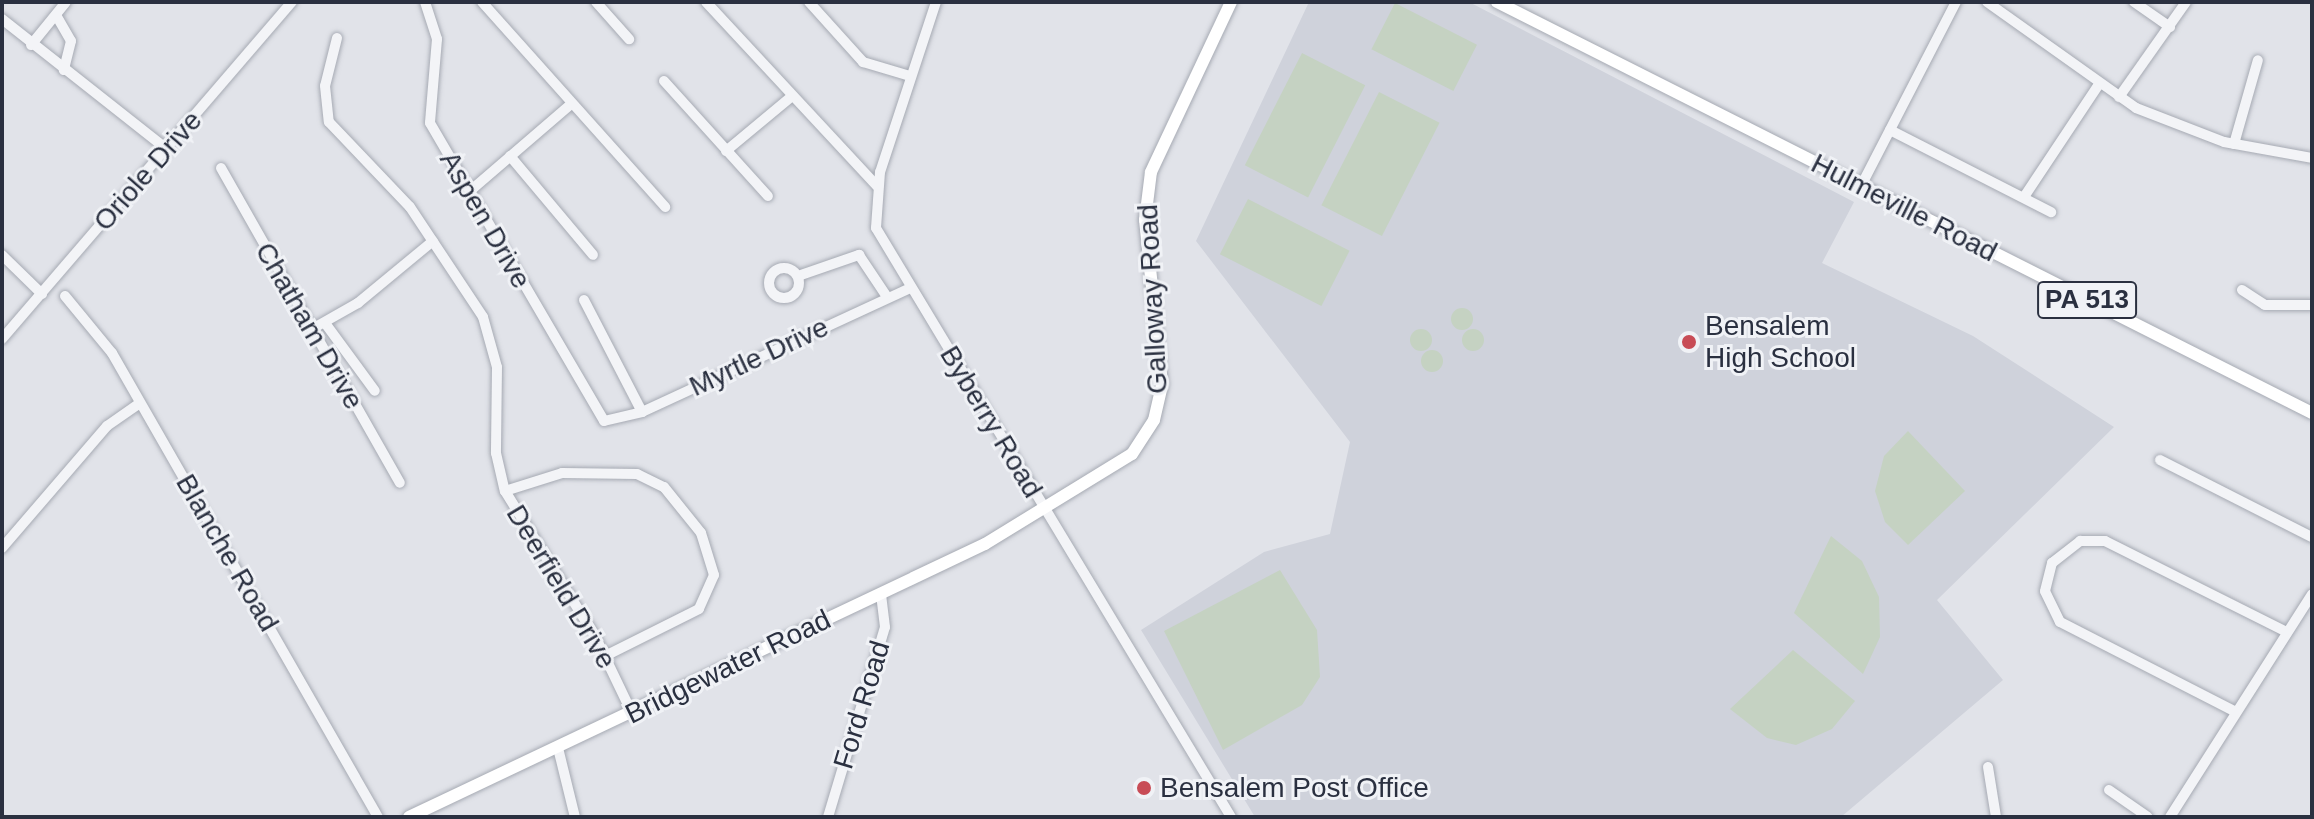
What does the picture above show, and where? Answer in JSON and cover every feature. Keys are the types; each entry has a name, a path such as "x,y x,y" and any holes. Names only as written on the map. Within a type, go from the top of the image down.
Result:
{"main road":[{"name":"Galloway Road","path":"1045,512 1132,454 1154,420 1162,384 1145,220 1149,182 1163,138 1231,2"},
{"name":"Hulmeville Road","path":"1497,2 2312,413"},
{"name":"Bridgewater Road","path":"409,817 632,713 1045,512"}],"street":[{"path":"31,45 66,2"},
{"name":"Oriole Drive","path":"2,339 168,150 292,2"},
{"name":"Aspen Drive","path":"425,2 437,39 428,115 607,422"},
{"path":"482,2 665,207"},
{"path":"596,2 629,39"},
{"path":"706,2 791,97 877,186"},
{"path":"809,2 863,62 910,76"},
{"name":"Byberry Road","path":"936,2 877,186 876,228 1231,817"},
{"path":"1861,186 1956,2"},
{"path":"1987,2 2119,97 2234,144 2312,158"},
{"path":"2134,2 2170,27"},
{"path":"2119,97 2186,2"},
{"path":"56,15 71,41 64,70"},
{"path":"2,19 31,45 168,150"},
{"name":"Deerfield Drive","path":"337,38 325,86 329,122 433,241 495,350 496,453 505,491 605,656 632,713"},
{"path":"2234,144 2258,60"},
{"path":"664,81 768,196"},
{"path":"2024,197 2099,84"},
{"path":"726,151 791,97"},
{"path":"470,191 571,104"},
{"path":"1890,130 2051,212"},
{"path":"510,156 593,255"},
{"name":"Chatham Drive","path":"221,168 400,483"},
{"path":"312,329 325,323 433,241"},
{"path":"798,276 854,254 886,294"},
{"path":"2,255 42,294"},
{"name":"Myrtle Drive","path":"607,422 642,412 886,294 910,288"},
{"path":"2242,290 2265,305 2312,305"},
{"name":"Blanche Road","path":"65,296 100,335 378,817"},
{"path":"584,300 642,412"},
{"path":"325,323 375,391"},
{"path":"2,548 107,426 140,403"},
{"path":"2160,460 2312,537"},
{"path":"505,491 562,473 637,474 664,487 701,533 714,575 699,609 605,656"},
{"path":"2236,712 2068,628 2047,600 2052,563 2080,541 2105,541 2287,632"},
{"name":"Ford Road","path":"828,817 885,627 881,593"},
{"path":"2170,817 2312,594"},
{"path":"558,748 575,817"},
{"path":"1988,767 1996,817"},
{"path":"2109,790 2148,817"}],"shaded area":[{"path":"1309,2 1469,2 1854,202 1822,263 1973,336 2114,427 1937,600 2003,680 1841,817 1255,817 1141,630 1264,552 1330,534 1350,442 1196,241"}],"green space":[{"path":"1395,3 1477,45 1453,91 1371,49"},
{"path":"1302,53 1365,85 1308,198 1245,165"},
{"path":"1379,92 1440,123 1382,236 1321,205"},
{"path":"1248,199 1350,251 1321,306 1220,254"},
{"path":"1458,308 1466,308 1473,319 1466,330 1458,330 1451,323 1451,315"},
{"path":"1417,329 1425,329 1432,340 1425,351 1417,351 1410,344 1410,336"},
{"path":"1469,329 1477,329 1484,340 1477,351 1469,351 1462,344 1462,336"},
{"path":"1428,350 1436,350 1443,361 1436,372 1428,372 1421,365 1421,357"},
{"path":"1908,431 1965,491 1908,545 1885,522 1875,491 1884,456"},
{"path":"1831,536 1862,561 1879,597 1880,637 1863,674 1794,613"},
{"path":"1280,570 1317,630 1320,677 1302,705 1223,750 1164,631"},
{"path":"1793,650 1855,701 1832,729 1796,745 1767,738 1730,709"}],"place":[{"name":"Bensalem High School","path":"1689,342"},
{"name":"Bensalem Post Office","path":"1144,788"}]}
